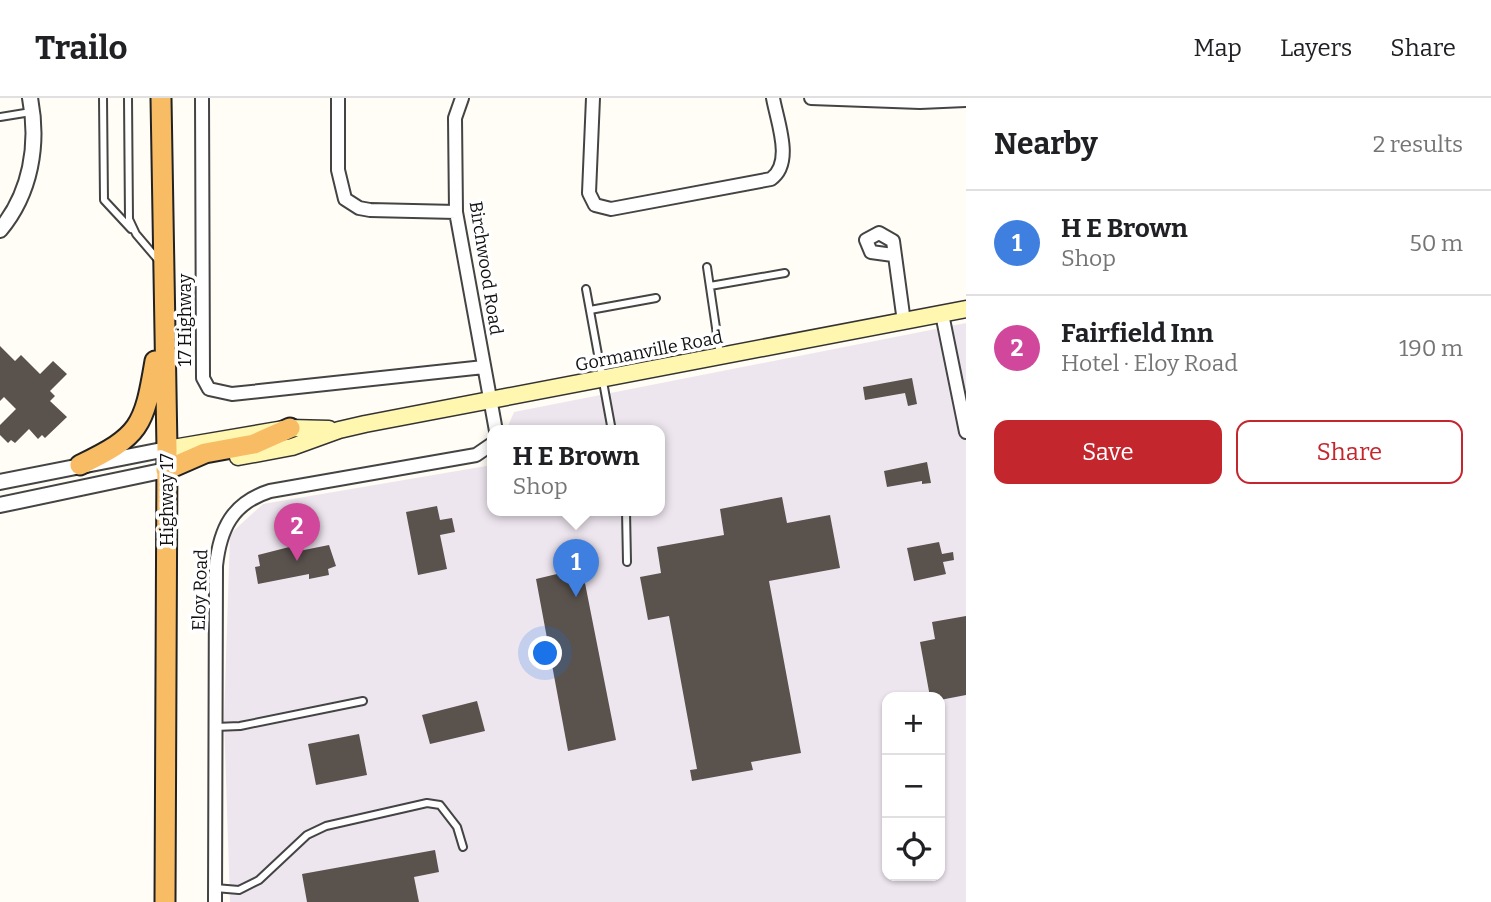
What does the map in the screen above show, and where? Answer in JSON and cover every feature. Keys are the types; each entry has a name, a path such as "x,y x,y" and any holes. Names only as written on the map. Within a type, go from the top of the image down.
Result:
{"highway":[{"name":"Highway 17","path":"161,98 167,449 165,902"},
{"path":"80,465 112,449 138,427 145,413 163,319"},
{"path":"166,470 205,453 254,444 290,428"}],"main road":[{"name":"Gormanville Road","path":"166,470 292,447 339,430 966,309"},
{"name":"Gormanville Road","path":"167,449 290,428 339,430"}],"street":[{"name":"17 Highway","path":"202,98 203,378 209,389 232,394 484,367"},
{"path":"338,98 338,170 345,199 359,208 370,210 456,212"},
{"name":"Birchwood Road","path":"462,98 455,118 456,212 492,401"},
{"path":"593,98 589,193 595,205 611,209 771,179 778,174 783,158 773,98"},
{"path":"811,98 920,102 966,100"},
{"path":"0,230 10,218 27,183 35,126 31,105"},
{"path":"893,255 898,267 904,322"},
{"path":"942,314 966,432"},
{"path":"492,401 495,425"},
{"name":"Eloy Road","path":"215,902 216,566 220,539 237,508 270,491 476,454 487,447"},
{"name":"Gormanville Road","path":"0,482 167,449"},
{"name":"Gormanville Road","path":"0,505 166,470"}],"lane":[{"path":"103,98 104,200 163,266"},
{"path":"128,98 129,219 136,234"},
{"path":"0,117 31,105"},
{"path":"707,267 720,356"},
{"path":"710,286 785,274"},
{"path":"586,289 611,425"},
{"path":"590,310 656,298"},
{"path":"626,516 627,562"},
{"path":"215,727 240,726 363,701"},
{"path":"215,888 239,890 259,880 307,835 326,826 427,803 440,805 457,827 463,847"}],"shaded area":[{"path":"966,323 966,902 230,902 224,719 230,534 263,504 487,466 487,516 665,516 665,425 509,425 514,412"}],"building":[{"path":"0,346 15,361 21,355 40,374 53,361 67,374 50,391 55,396 50,401 67,417 45,438 42,435 38,439 29,429 15,443 11,440 8,443 0,435 0,425 16,409 4,397 0,401"},
{"path":"912,378 917,404 908,406 905,393 865,400 863,387"},
{"path":"927,462 931,483 922,484 922,481 887,487 884,471"},
{"path":"782,497 787,523 830,515 840,568 769,581 801,753 751,762 753,770 692,781 690,770 697,769 669,616 648,620 640,577 661,573 657,547 724,535 720,509"},
{"path":"437,506 440,520 452,518 455,532 440,535 447,569 418,575 406,512"},
{"path":"939,542 942,554 953,552 954,560 943,562 946,574 914,581 907,548"},
{"path":"297,545 299,551 329,545 336,566 328,569 329,575 309,579 309,574 258,584 255,567 260,566 258,555"},
{"path":"582,568 616,740 568,751 536,579"},
{"path":"966,616 966,695 945,699 945,692 929,692 920,642 935,639 932,622"},
{"path":"477,701 485,731 430,744 422,715"},
{"path":"359,734 367,775 316,785 308,744"},
{"path":"435,850 439,872 414,877 419,902 307,902 302,874"}],"place":[{"name":"Fairfield Inn","path":"297,561"},
{"name":"H E Brown","path":"576,597"}]}
